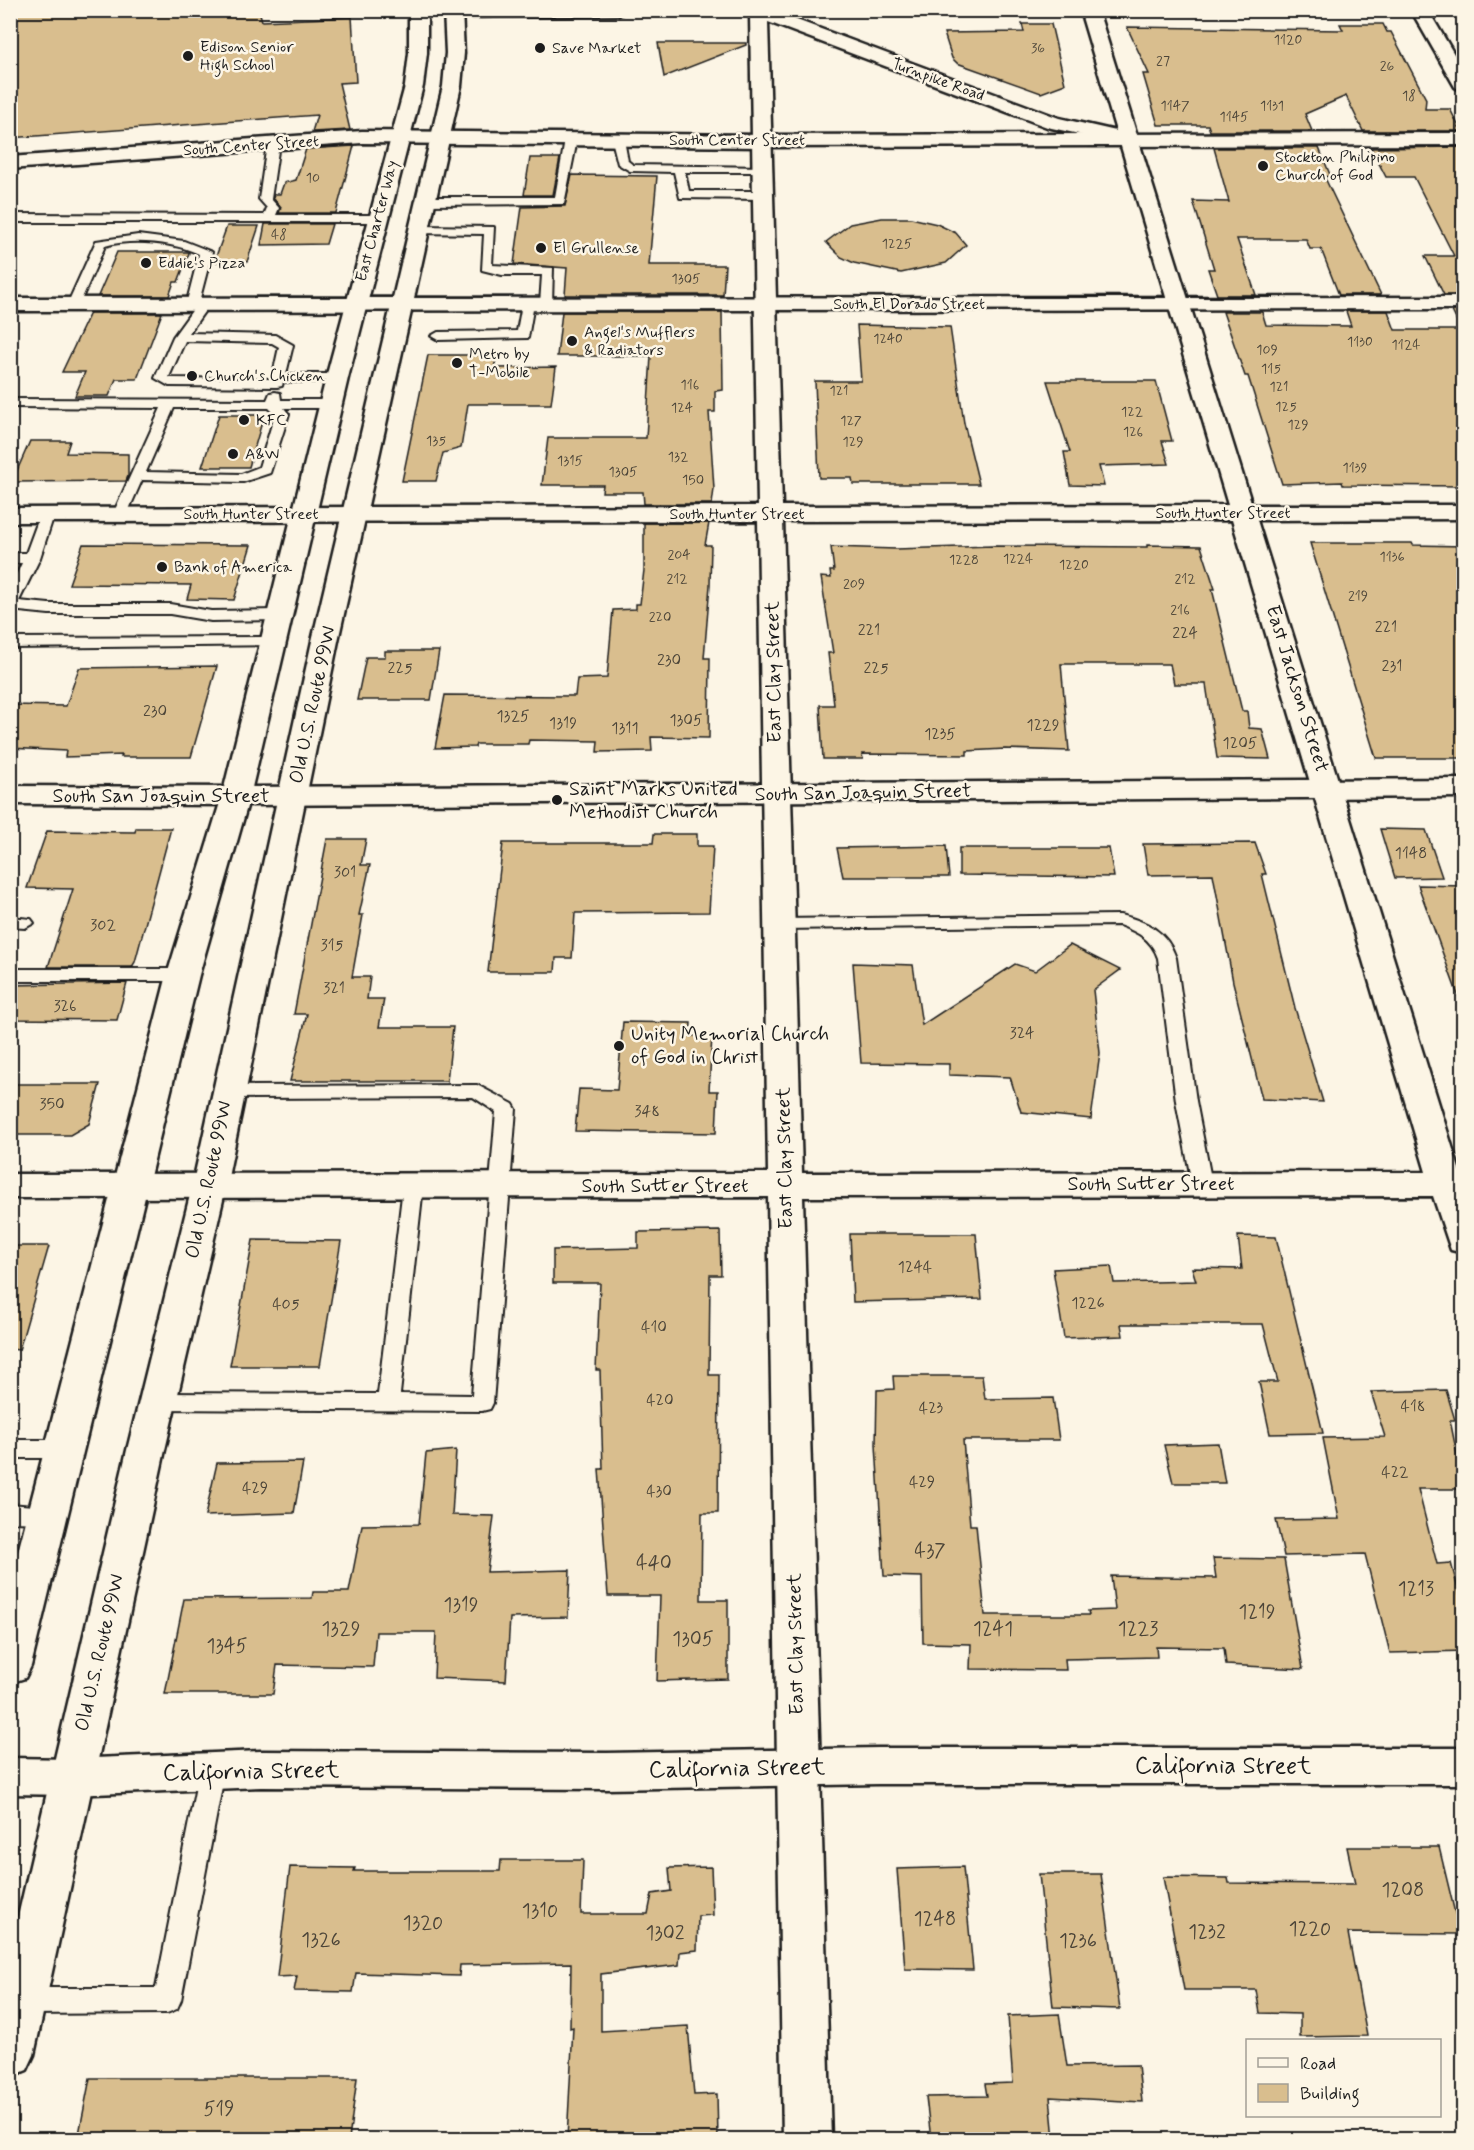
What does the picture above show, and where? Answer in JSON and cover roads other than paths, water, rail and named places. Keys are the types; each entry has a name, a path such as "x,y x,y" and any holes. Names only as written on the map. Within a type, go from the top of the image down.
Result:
{"street":[{"name":"East Charter Way","path":"355,305 414,86 418,53 418,10"},
{"path":"403,303 452,86 455,53 453,11 619,10"},
{"path":"735,11 798,10"},
{"name":"East Jackson Street","path":"1089,10 1242,513 1455,1184 1464,1241"},
{"path":"1419,10 1464,87"},
{"name":"Turnpike Road","path":"757,11 1054,123 1127,139"},
{"name":"East Clay Street","path":"757,11 771,514 807,2139"},
{"name":"South Center Street","path":"10,163 362,137 618,140 762,168 1127,139 1464,139"},
{"name":"South El Dorado Street","path":"355,305 403,303 1464,303"},
{"name":"Old U.S. Route 99W","path":"10,2055 157,1401 209,1187 326,641 403,303"},
{"path":"10,305 355,305 236,796 183,975 10,1666"},
{"name":"South Hunter Street","path":"10,515 1464,512"},
{"name":"South San Joaquin Street","path":"11,796 777,794 1464,788"},
{"name":"South Sutter Street","path":"10,1186 1455,1184"},
{"name":"California Street","path":"10,1776 71,1777 212,1771 1464,1766"}],"lane":[{"path":"426,201 560,201 571,140"},
{"path":"618,140 624,165 678,169 762,168"},
{"path":"269,219 273,208 266,199 273,144"},
{"path":"678,169 684,195 762,168"},
{"path":"10,218 378,219"},
{"path":"419,230 490,230 486,267 502,271 549,271 523,335 438,336"},
{"path":"73,305 100,244 131,239 160,240 206,252 198,305 180,337 162,378 168,382 277,380 334,391"},
{"path":"180,337 275,339 286,345 273,404"},
{"path":"10,403 273,404 334,391"},
{"path":"120,514 169,404"},
{"path":"137,476 243,478 255,476 265,470 282,414 273,404"},
{"path":"47,515 32,558 10,605 49,609 170,609 275,629"},
{"path":"10,558 32,558"},
{"path":"10,643 275,629"},
{"path":"780,924 1120,920 1140,926 1156,936 1164,947 1167,958 1186,1101 1202,1184"},
{"path":"10,975 183,975"},
{"path":"157,1401 482,1403 506,1109 477,1091 228,1092"},
{"path":"388,1404 413,1187"},
{"path":"10,1449 65,1449"},
{"path":"10,1513 49,1514"},
{"path":"23,2001 167,2001 212,1771"}],"place":[{"name":"Save Market","path":"540,48"},
{"name":"Edison Senior High School","path":"188,56"},
{"name":"Stockton Philipino Church of God","path":"1263,166"},
{"name":"El Grullense","path":"541,248"},
{"name":"Eddie's Pizza","path":"146,263"},
{"name":"Angel's Mufflers & Radiators","path":"572,341"},
{"name":"Metro by T-Mobile","path":"457,363"},
{"name":"Church's Chicken","path":"192,376"},
{"name":"KFC","path":"244,420"},
{"name":"A&W","path":"233,454"},
{"name":"Bank of America","path":"162,567"},
{"name":"Saint Marks United Methodist Church","path":"557,800"},
{"name":"Unity Memorial Church of God in Christ","path":"619,1046"}]}
